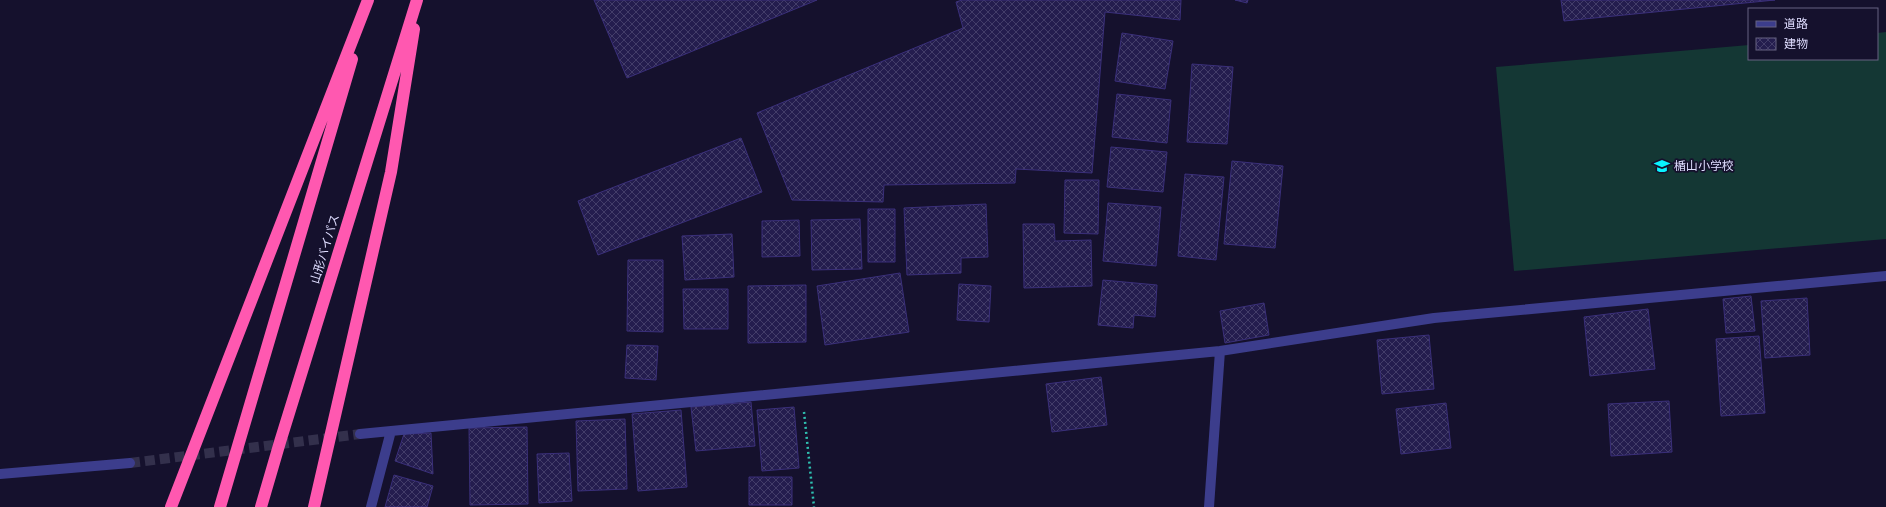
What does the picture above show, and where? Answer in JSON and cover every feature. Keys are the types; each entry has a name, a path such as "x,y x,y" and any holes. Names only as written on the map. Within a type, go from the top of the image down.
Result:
{"highway":[{"path":"171,507 369,0"},
{"path":"220,507 369,0"},
{"path":"314,507 391,172 418,0"},
{"name":"山形バイパス","path":"261,507 418,0"}],"lane":[{"path":"360,434 1220,351 1434,318 1886,276"},
{"path":"1209,507 1220,351"},
{"path":"371,507 391,431"},
{"path":"0,474 130,463"}],"path":[{"path":"802,391 814,507"}],"green space":[{"name":"楯山小学校","path":"1886,32 1886,239 1514,271 1496,67 1748,45 1748,60 1878,60 1878,33"}],"building":[{"path":"594,0 817,0 627,78"},
{"path":"962,0 1181,0 1180,20 1105,12 1092,173 1016,169 1015,183 884,185 883,202 792,200 757,113 963,28 956,2"},
{"path":"1235,0 1248,0 1247,3"},
{"path":"1561,0 1775,0 1564,21"},
{"path":"1122,33 1173,41 1165,89 1115,81"},
{"path":"1192,64 1233,67 1227,144 1187,142"},
{"path":"1117,94 1171,100 1167,143 1112,137"},
{"path":"741,138 762,192 598,255 578,201"},
{"path":"1111,147 1167,152 1163,192 1107,187"},
{"path":"1232,161 1283,166 1275,248 1224,244"},
{"path":"1185,174 1224,177 1216,260 1178,256"},
{"path":"1065,180 1099,180 1098,234 1064,233"},
{"path":"1108,203 1161,207 1156,266 1103,261"},
{"path":"986,204 988,257 961,258 961,273 907,275 904,208"},
{"path":"868,209 895,209 895,262 868,262"},
{"path":"860,219 862,269 812,270 811,220"},
{"path":"799,220 800,256 762,257 762,221"},
{"path":"1023,224 1054,224 1055,241 1091,240 1092,286 1024,288"},
{"path":"732,234 734,277 685,280 682,236"},
{"path":"628,260 663,260 663,332 627,331"},
{"path":"900,273 909,332 825,345 817,286"},
{"path":"1103,280 1157,285 1155,317 1134,315 1133,328 1098,325"},
{"path":"959,284 991,286 989,322 957,320"},
{"path":"806,285 806,342 748,343 748,286"},
{"path":"683,289 728,289 728,329 684,329"},
{"path":"1751,296 1755,331 1726,333 1723,299"},
{"path":"1807,298 1810,355 1765,358 1761,301"},
{"path":"1264,303 1269,335 1225,343 1220,311"},
{"path":"1648,309 1655,369 1590,376 1584,317"},
{"path":"1429,335 1434,389 1382,394 1377,340"},
{"path":"1759,336 1765,413 1721,416 1716,339"},
{"path":"627,345 658,346 656,380 625,378"},
{"path":"1101,377 1107,425 1052,432 1046,384"},
{"path":"1669,401 1672,452 1611,456 1608,404"},
{"path":"751,402 755,446 696,451 691,407"},
{"path":"1446,403 1451,448 1401,454 1396,409"},
{"path":"794,407 799,468 762,471 757,410"},
{"path":"681,410 687,487 638,491 632,414"},
{"path":"625,419 627,489 578,491 576,421"},
{"path":"527,427 528,504 470,505 469,428"},
{"path":"431,433 433,474 395,461 404,434"},
{"path":"569,453 572,501 539,503 537,454"},
{"path":"394,475 433,486 427,507 385,507"},
{"path":"749,477 792,477 792,505 749,505"}],"tunnel":[{"path":"130,463 360,434"}],"place":[{"name":"楯山小学校","path":"1662,166"}]}
